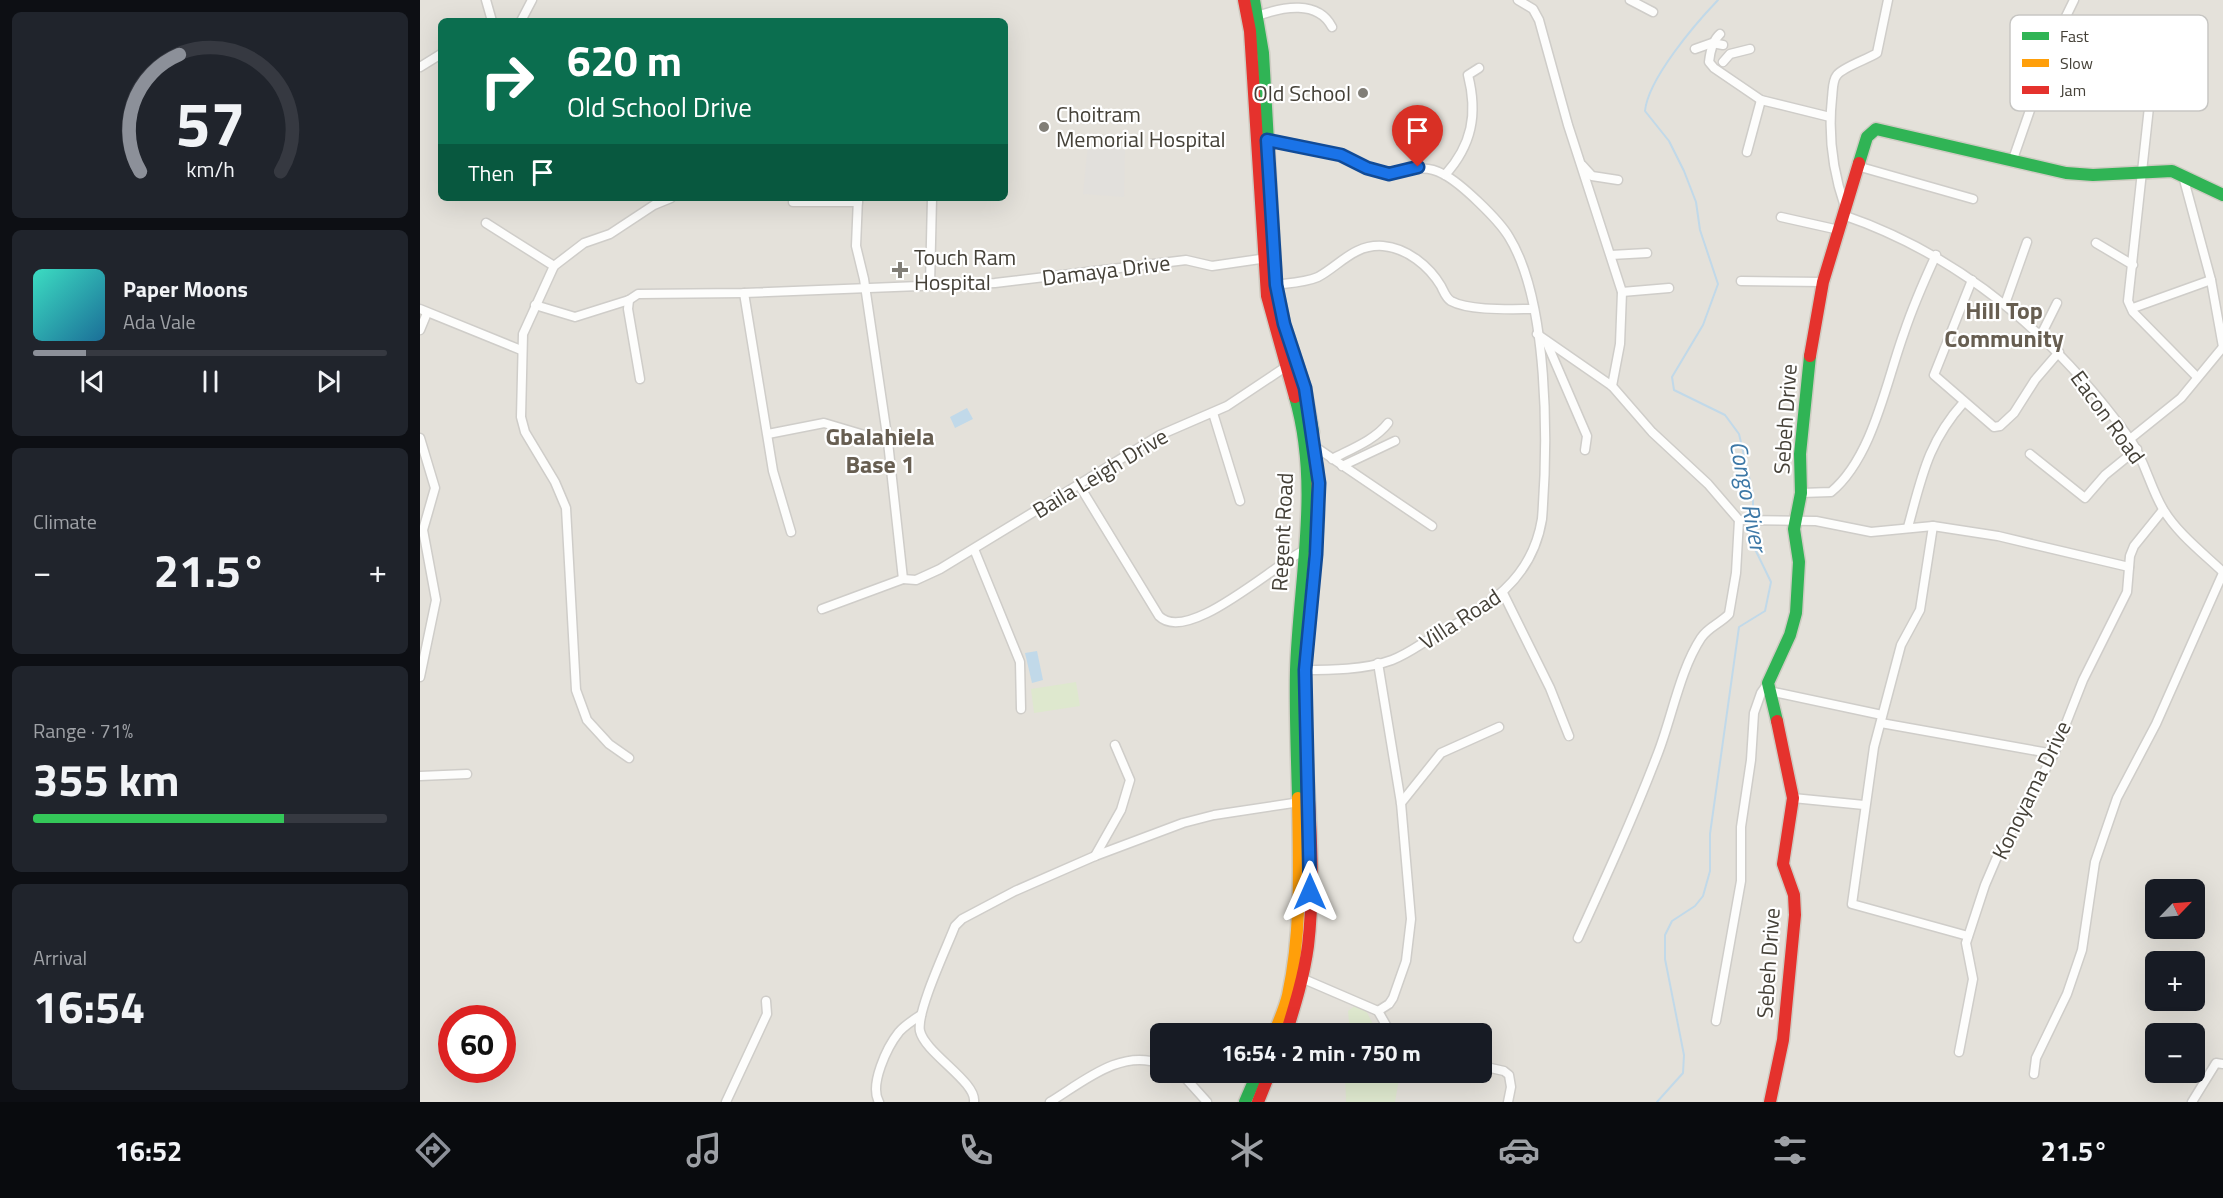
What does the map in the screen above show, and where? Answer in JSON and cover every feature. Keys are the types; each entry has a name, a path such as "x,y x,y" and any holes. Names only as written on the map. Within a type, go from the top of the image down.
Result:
{"main road":[{"name":"Regent Road","path":"1244,0 1254,18"},
{"name":"Regent Road","path":"1254,0 1268,258 1271,285 1284,324 1302,420 1308,470 1310,552"},
{"name":"Sebeh Drive","path":"1770,1102 1783,1040 1795,937 1794,895 1783,864 1793,798 1768,687 1790,635 1796,613 1799,562 1794,529 1801,493 1800,454 1805,384 1823,282 1867,137 1876,129 2066,173 2172,171 2223,195"},
{"name":"Regent Road","path":"1288,1023 1308,929 1301,670 1310,552 1319,483 1305,388 1291,363"},
{"name":"Regent Road","path":"1278,1023 1297,977"},
{"path":"1245,1102 1253,1083"},
{"path":"1258,1102 1266,1083"}],"street":[{"path":"486,0 491,18"},
{"path":"523,17 532,0"},
{"path":"1518,0 1533,9 1539,20 1580,163 1622,292 1622,333 1612,387"},
{"path":"1630,0 1653,12"},
{"path":"1844,212 1833,163 1830,117 1836,76 1871,57 1880,48 1888,0"},
{"path":"2067,15 2074,0"},
{"path":"1254,18 1288,4 1311,4 1324,10 1332,27"},
{"path":"1720,34 1714,40 1710,55 1711,65 1761,100 1830,117"},
{"path":"1695,49 1713,43 1747,49 1730,54 1723,62"},
{"path":"420,67 438,56"},
{"path":"1262,139 1341,155 1367,168 1389,174 1418,167 1445,175 1464,152 1472,125 1471,87 1468,75 1479,68"},
{"path":"1747,152 1761,100"},
{"path":"2012,162 2030,111"},
{"path":"2148,111 2141,173 2143,185 2128,301 2197,377"},
{"path":"1580,163 1592,176 1618,180"},
{"path":"1857,166 1973,199"},
{"name":"Villa Road","path":"1301,670 1378,663 1409,651 1503,593 1528,561 1539,540 1542,519 1544,426 1537,334 1526,273 1508,235 1445,175"},
{"path":"2130,439 2181,398 2223,347 2211,280 2183,176"},
{"path":"629,758 609,744 587,720 576,690 566,508 555,482 525,432 521,417 521,350 523,334 554,266 584,243 610,234 664,201"},
{"path":"793,202 826,201"},
{"path":"858,201 856,246 865,287 888,442 903,579"},
{"path":"930,285 932,201"},
{"name":"Eacon Road","path":"1844,212 1936,255 2005,304 2059,352 2082,376 2130,439 2163,510 2223,573"},
{"path":"1780,218 1839,230"},
{"path":"486,223 554,266"},
{"path":"2005,304 2027,242"},
{"path":"2096,243 2133,265"},
{"path":"1271,285 1316,278 1347,255 1363,248 1381,246 1398,248 1413,257 1431,273 1453,303 1479,307 1533,309"},
{"path":"1611,255 1647,253"},
{"path":"1801,493 1831,492 1845,478 1862,449 1881,406 1917,296 1936,255"},
{"name":"Damaya Drive","path":"535,305 575,317 629,300 638,294 744,293 995,283 1186,260 1212,266 1268,258"},
{"path":"1972,280 1934,375 1964,402 1995,427 2000,426 2014,413 2035,380 2059,352"},
{"path":"2133,308 2211,280"},
{"path":"1741,281 1823,282"},
{"path":"1622,292 1669,288"},
{"path":"744,293 773,471 791,532"},
{"path":"629,300 628,309 640,380"},
{"path":"2041,335 2057,303"},
{"path":"420,330 423,311 521,350"},
{"path":"1537,334 1612,387 1652,432 1743,520 1829,522 1871,532 1933,526 1998,536 2129,567"},
{"path":"1546,341 1587,436 1585,450"},
{"name":"Baila Leigh Drive","path":"822,609 903,579 912,581 921,578 974,549 1160,435 1213,413 1291,363"},
{"path":"1908,527 1933,442 1964,402"},
{"path":"1213,413 1240,501"},
{"path":"768,434 824,423 888,442"},
{"path":"1332,459 1373,436 1388,423"},
{"path":"420,438 435,488 423,530 436,600 420,677"},
{"path":"1342,466 1395,441"},
{"path":"1314,446 1432,526"},
{"path":"2030,454 2085,498 2105,475 2136,449"},
{"path":"1079,485 1159,616 1173,624 1184,623 1204,615 1310,552"},
{"name":"Konoyama Drive","path":"1959,1052 1973,979 1966,955 1968,936 1997,856 2054,754 2082,680 2127,592 2134,546 2163,510"},
{"path":"1578,938 1618,852 1659,751 1676,696 1698,642 1713,625 1729,614 1743,520"},
{"path":"1933,526 1920,610 1900,645 1874,747 1852,904 1968,936"},
{"path":"974,549 1020,662 1021,709"},
{"path":"2034,1074 2036,1058 2067,994 2082,950 2095,862 2116,798 2148,741 2223,573"},
{"path":"1503,593 1550,688 1569,736"},
{"path":"1377,1011 1389,1004 1393,998 1406,961 1412,919 1401,803 1378,663"},
{"path":"1716,1021 1726,978 1734,906 1741,881 1741,827 1751,760 1754,713 1761,693 1768,687 1882,719 2054,754"},
{"path":"1401,803 1441,753 1498,726"},
{"path":"1095,856 1118,817 1130,780 1115,746"},
{"path":"420,776 467,774"},
{"path":"1793,798 1864,806"},
{"path":"974,1102 975,1096 967,1082 949,1069 922,1036 920,1029 921,1015 956,926 962,919 1015,891 1095,856 1198,818 1305,803"},
{"path":"1297,977 1377,1011 1384,1023"},
{"path":"726,1102 767,1014 766,1001"},
{"path":"877,1099 876,1084 895,1038 910,1022 921,1015"},
{"path":"1050,1102 1118,1062 1138,1059 1150,1062"},
{"path":"2192,1102 2216,1063 2223,1064"},
{"path":"1492,1068 1504,1071 1509,1075 1511,1087 1508,1102"},
{"path":"1190,1083 1207,1102"}],"shaded area":[{"path":"420,0 2223,0 2223,1102 420,1102"},
{"path":"1088,145 1125,146 1124,197 1083,194"}],"green space":[{"path":"1076,682 1080,706 1034,713 1031,689"},
{"path":"1364,999 1366,1011 1373,1023 1349,1023 1348,1011"},
{"path":"1345,1083 1398,1083 1395,1102 1346,1102"}],"water":[{"path":"967,408 973,419 955,428 950,417"},
{"path":"1037,651 1043,680 1032,683 1025,653"}],"waterway":[{"name":"Congo River","path":"1657,1102 1683,1073 1684,1055 1665,959 1665,935 1672,921 1695,906 1703,896 1710,871 1710,834 1739,627 1765,611 1771,582 1753,545 1753,494 1739,434 1725,415 1674,390 1672,377 1703,325 1718,284 1700,230 1696,202 1684,171 1669,141 1645,111 1648,98 1663,68 1697,23 1718,0"}],"traffic: fast":[{"path":"1254,0 1263,53 1276,285 1284,324 1305,388 1313,432"},
{"path":"1859,163 1867,137 1876,129 2066,173 2093,175 2172,171 2223,195"},
{"path":"1777,721 1768,683 1790,635 1796,613 1799,562 1794,529 1801,493 1800,454 1810,356"},
{"path":"1295,397 1303,431 1308,498 1296,670 1298,798"},
{"path":"1245,1102 1253,1083"}],"traffic: slow":[{"path":"1307,641 1318,518 1317,466"},
{"path":"1279,1023 1288,995 1296,946 1299,897 1298,798"}],"traffic: jam":[{"path":"1244,0 1250,31 1267,296 1295,397"},
{"path":"1810,356 1823,282 1859,163"},
{"path":"1289,1023 1304,968 1311,908 1311,831 1305,717 1307,641"},
{"path":"1770,1102 1783,1040 1795,915 1794,895 1783,864 1793,798 1777,721"},
{"path":"1258,1102 1266,1083"}],"place":[{"name":"Old School","path":"1363,93"},
{"name":"Choitram Memorial Hospital","path":"1044,127"},
{"name":"Touch Ram Hospital","path":"900,270"}],"district":[{"name":"Hill Top Community","path":"2004,325"},
{"name":"Gbalahiela Base 1","path":"880,451"}],"route":[{"path":"1310,892 1310,803 1305,670 1316,554 1319,483 1305,388 1284,324 1276,285 1267,140 1341,155 1377,172 1389,174 1418,167"}]}
